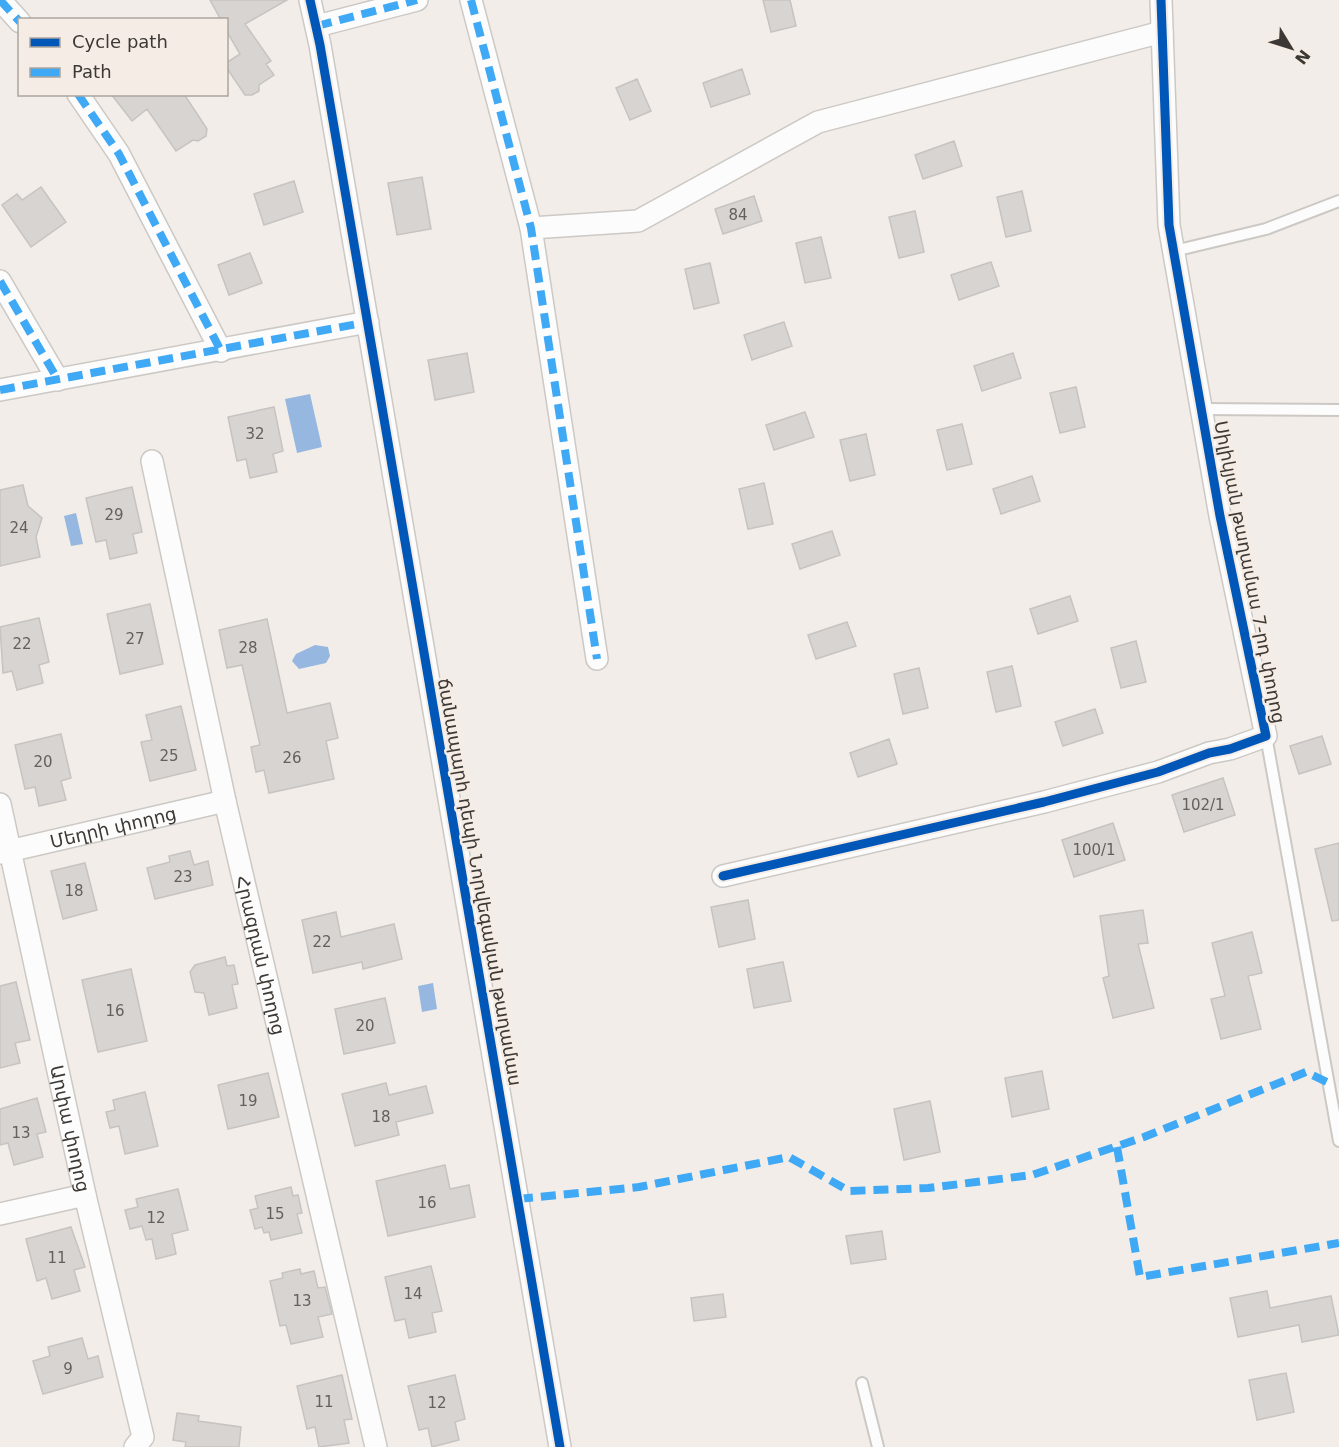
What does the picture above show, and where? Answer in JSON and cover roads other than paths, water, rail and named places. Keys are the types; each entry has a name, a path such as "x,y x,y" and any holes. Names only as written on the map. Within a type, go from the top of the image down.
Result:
{"street":[{"path":"0,0 18,20"},
{"name":"ճանապարհ դեպի Նորվեգական թաղամաս","path":"310,0 317,26 561,1447"},
{"path":"317,26 417,0"},
{"path":"471,0 531,228 597,659"},
{"name":"Սիլիկյան թաղամաս 7-րդ փողոց","path":"723,876 1044,802 1158,772 1209,753 1230,749 1266,736 1220,516 1169,225 1161,0"},
{"path":"531,228 638,220 818,122 1162,32"},
{"path":"79,96 119,154 221,351"},
{"path":"0,281 58,380"},
{"path":"0,390 221,351 368,322"},
{"name":"Հրազդան փողոց","path":"152,461 225,801 376,1447"},
{"name":"Մեղրի փողոց","path":"5,852 225,801"},
{"name":"Արփա փողոց","path":"0,804 5,852 143,1437 135,1447"},
{"path":"0,1214 85,1195"}],"lane":[{"path":"1174,251 1266,229 1339,201"},
{"path":"1202,409 1339,410"},
{"path":"1266,736 1339,1141"},
{"path":"862,1383 878,1447"}],"water":[{"path":"310,394 322,447 297,453 285,399"},
{"path":"76,513 83,544 71,546 64,516"},
{"path":"315,645 328,647 330,656 326,663 299,669 292,661 296,654"},
{"path":"433,983 437,1009 422,1012 418,986"}]}
